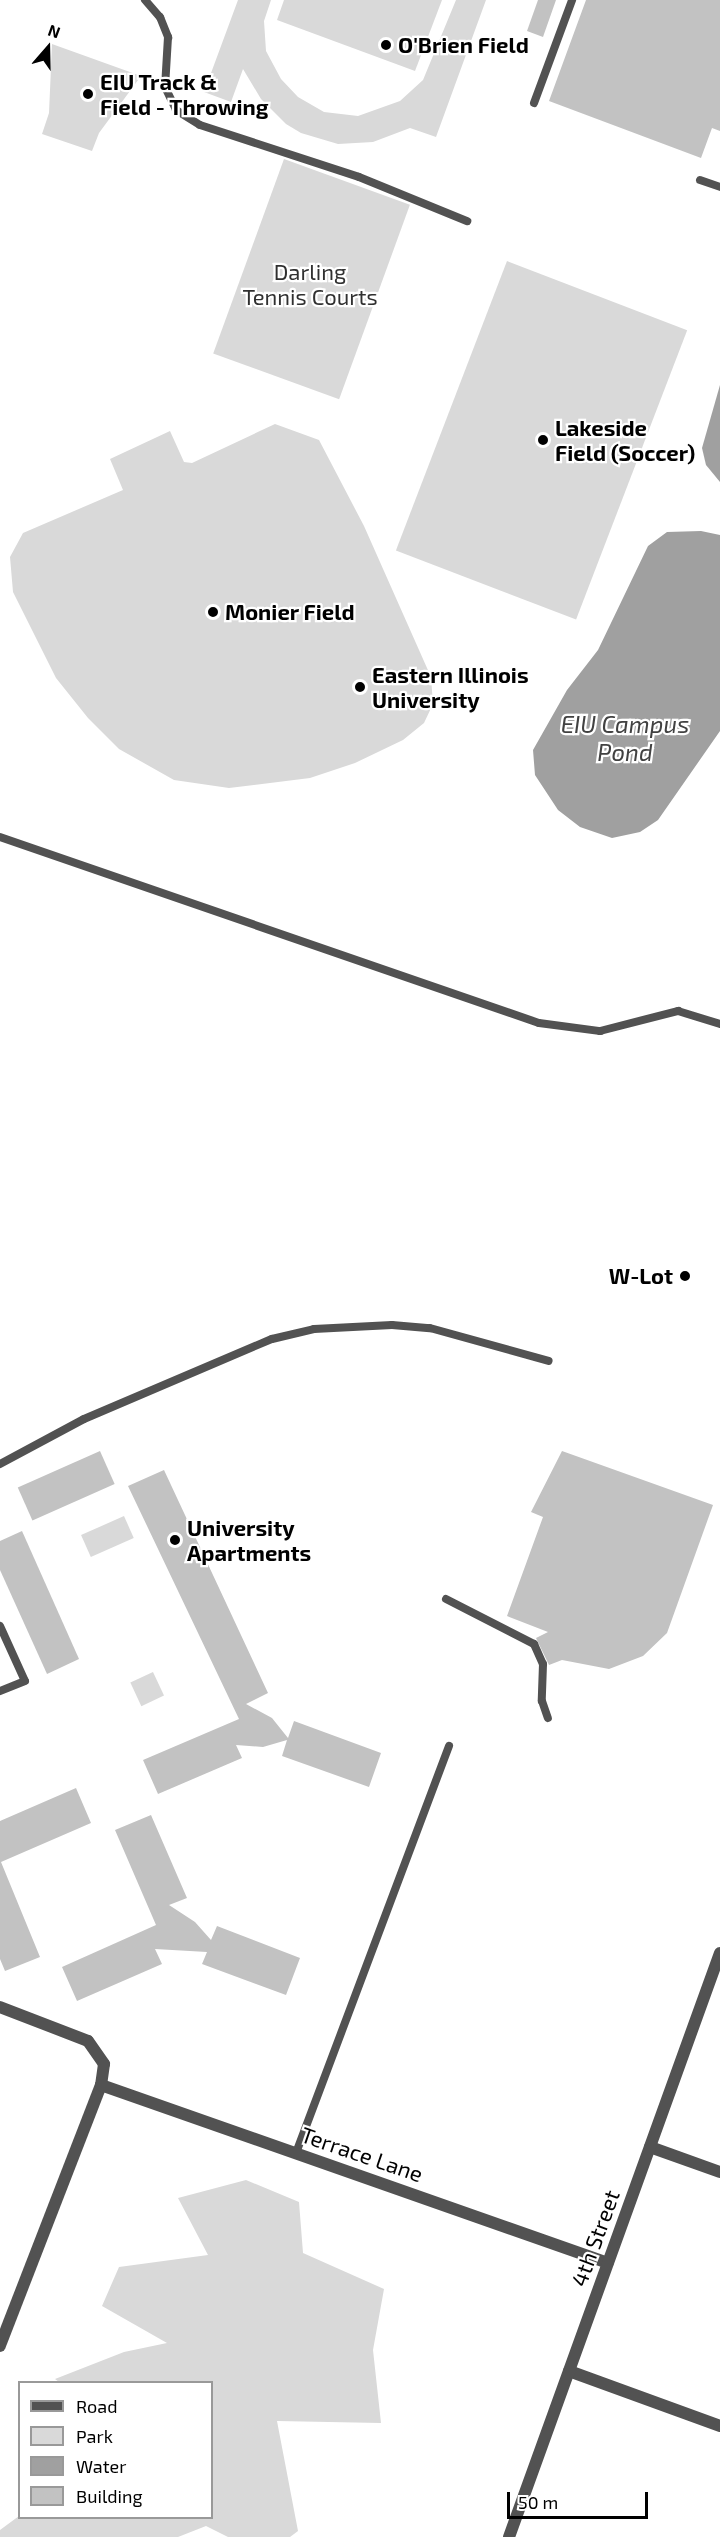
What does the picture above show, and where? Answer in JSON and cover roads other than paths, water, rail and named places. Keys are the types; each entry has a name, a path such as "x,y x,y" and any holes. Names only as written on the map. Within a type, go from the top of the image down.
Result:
{"street":[{"name":"4th Street","path":"509,2537 720,1953"},
{"path":"0,2007 88,2041 104,2064 101,2085 3,2328 0,2346"},
{"name":"Terrace Lane","path":"101,2085 608,2263"},
{"path":"650,2147 720,2172"},
{"path":"569,2372 720,2426"}],"lane":[{"path":"144,0 160,16 168,38 165,87 176,110 200,125 359,177 467,221"},
{"path":"534,103 572,0"},
{"path":"700,180 720,187"},
{"path":"0,837 539,1023 600,1031 678,1011 720,1024"},
{"path":"0,1464 95,1414 272,1338 314,1329 392,1325 430,1328 549,1361"},
{"path":"446,1599 534,1644 543,1664 542,1701 549,1718"},
{"path":"0,1626 25,1681 0,1691"},
{"path":"296,2153 449,1746"}],"water":[{"path":"720,385 720,482 706,465 702,448"},
{"name":"EIU Campus Pond","path":"701,531 720,535 720,731 658,820 640,832 612,838 580,827 558,810 535,775 533,750 567,690 598,650 648,546 667,532"}],"place":[{"name":"O'Brien Field","path":"386,45"},
{"name":"EIU Track & Field - Throwing","path":"88,94"},
{"name":"Lakeside Field (Soccer)","path":"543,440"},
{"name":"Monier Field","path":"213,612"},
{"name":"Eastern Illinois University","path":"360,687"},
{"name":"W-Lot","path":"685,1276"},
{"name":"University Apartments","path":"175,1540"}],"park label":[{"name":"Darling Tennis Courts","path":"310,284"}]}
